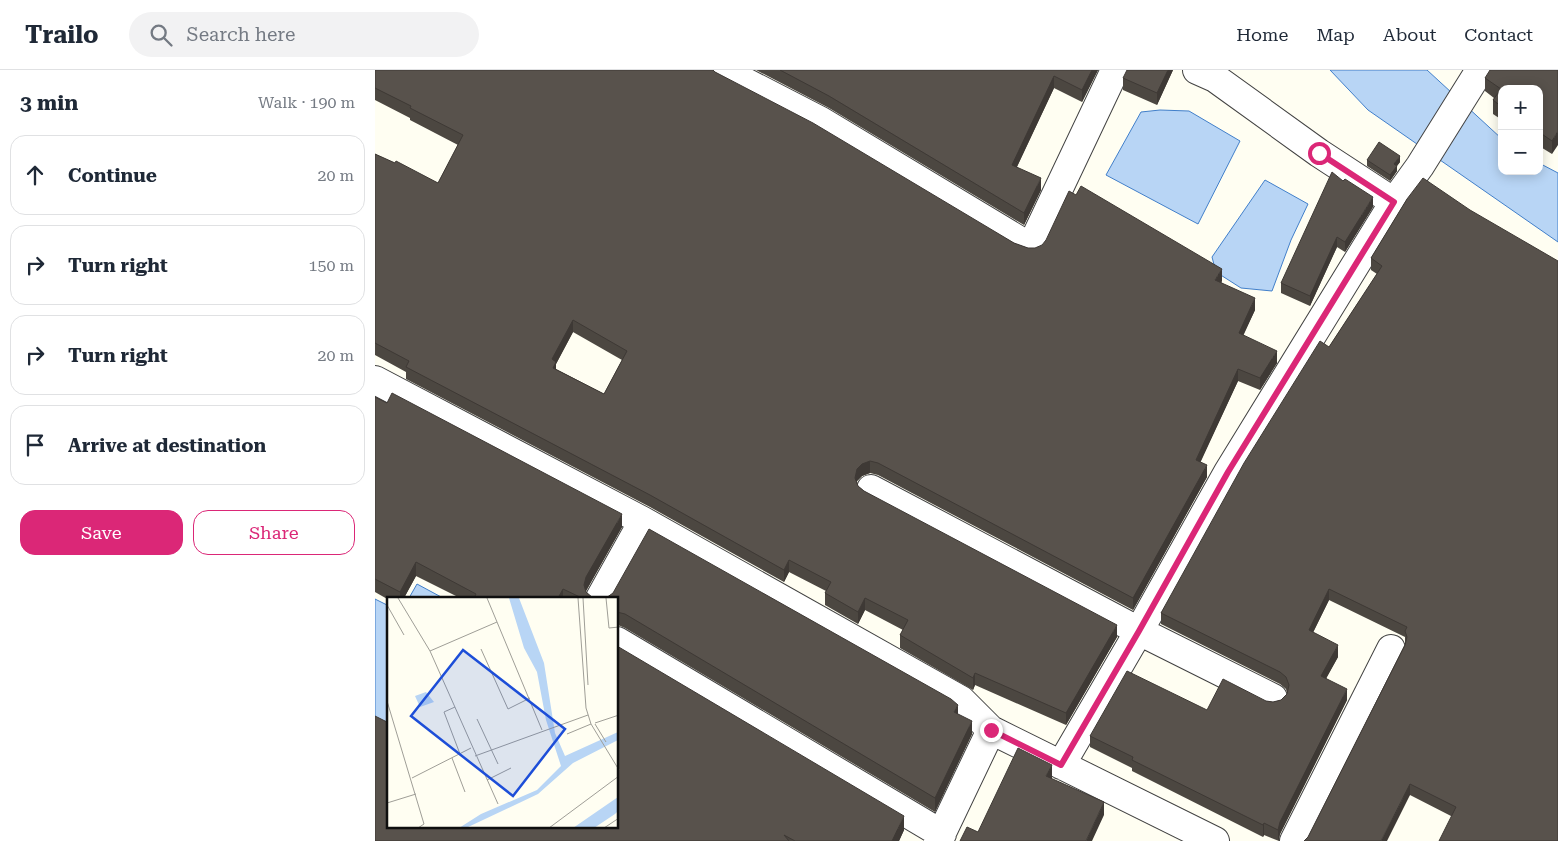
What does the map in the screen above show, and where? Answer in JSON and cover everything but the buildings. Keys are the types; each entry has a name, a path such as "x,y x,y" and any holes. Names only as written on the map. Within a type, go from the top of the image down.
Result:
{"street":[{"path":"722,70 821,121 1022,242 1032,245 1115,70"},
{"path":"1197,70 1215,78 1319,153 1394,202"},
{"path":"1061,765 1228,472 1394,202 1420,166 1474,78"},
{"path":"375,380 643,521 961,700 991,730 1215,841"},
{"path":"871,489 1139,631 1273,698"},
{"path":"601,597 643,521"},
{"path":"619,642 940,837 991,730"},
{"path":"1294,841 1391,650"}],"water":[{"path":"1330,70 1427,70 1498,135 1498,175 1543,175 1543,165 1558,173 1558,242 1368,110"},
{"path":"1160,110 1189,111 1240,141 1198,224 1106,175 1141,112"},
{"path":"1265,180 1308,204 1291,240 1272,291 1241,288 1216,272 1212,257"},
{"path":"417,584 441,597 410,597"},
{"path":"375,599 387,605 387,724 375,719"}],"route":[{"path":"991,730 1061,765 1228,472 1394,202 1319,153"}]}
